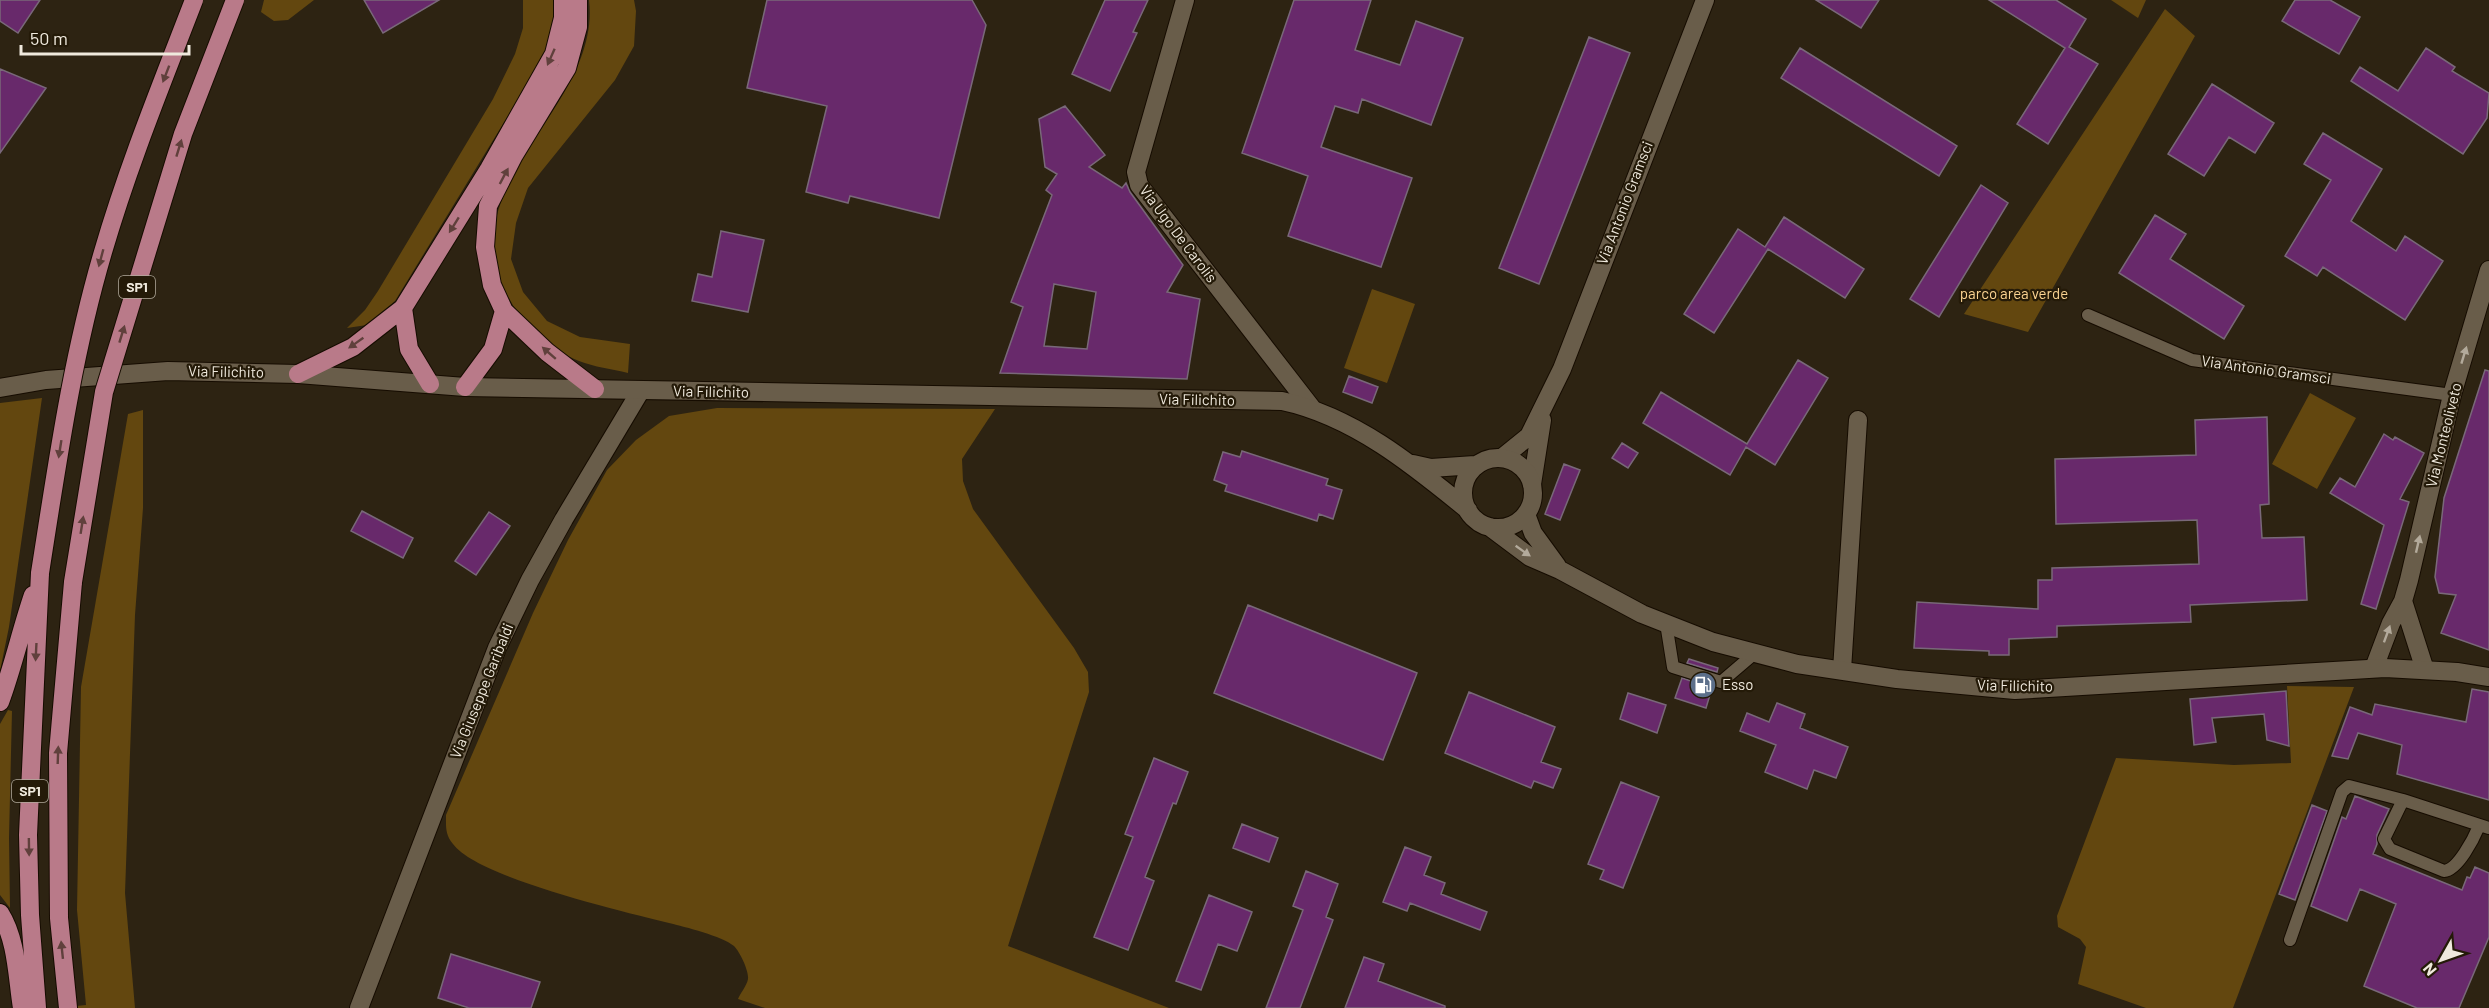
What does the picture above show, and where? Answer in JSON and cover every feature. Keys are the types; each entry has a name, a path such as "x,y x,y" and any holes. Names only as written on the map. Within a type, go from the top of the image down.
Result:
{"highway":[{"name":"SP1","path":"38,1008 30,915 28,835 40,573 73,368 103,251 149,117 194,0"},
{"name":"SP1","path":"68,1008 59,918 58,775 62,690 73,582 104,392 183,134 235,0"},
{"path":"224,28 241,0"},
{"path":"298,374 353,347 403,308 489,169 554,54 563,18 563,0"},
{"path":"578,0 578,27 567,68 514,155 488,206 485,247 492,285 504,311 547,351 595,389"},
{"path":"403,308 409,349 430,384"},
{"path":"465,387 493,349 504,311"},
{"name":"SP1","path":"0,702 12,669 18,637 40,573"},
{"path":"0,913 7,924 14,953 22,1008"}],"street":[{"name":"Via Ugo De Carolis","path":"1185,0 1136,172 1139,185 1311,407"},
{"name":"Via Antonio Gramsci","path":"1503,458 1529,436 1562,369 1705,0"},
{"name":"Via Monteoliveto","path":"2374,668 2391,623 2403,601 2452,395 2483,311 2489,270"},
{"name":"Via Filichito","path":"0,388 46,380 168,371 298,374 465,387 1282,401 1311,407 1331,416 1409,463 1468,510"},
{"name":"Via Giuseppe Garibaldi","path":"359,1008 497,648 530,580 564,519 641,390"},
{"name":"Via Antonio Gramsci","path":"1532,483 1545,406"},
{"path":"1842,670 1858,420"},
{"path":"1491,458 1503,458 1521,465 1532,483 1533,499 1526,514 1514,524 1502,528 1490,527 1476,520 1468,510 1463,499 1463,486 1467,475 1475,465 1491,458"},
{"name":"Via Filichito","path":"1409,463 1431,468 1475,465"},
{"name":"Via Filichito","path":"1526,514 1533,533 1560,570"},
{"name":"Via Filichito","path":"1490,527 1530,556 1560,570 1608,598 1713,642 1797,664 1950,684 2016,690 2374,668 2425,670 2489,677"},
{"path":"2403,601 2425,670"}],"lane":[{"name":"Via Antonio Gramsci","path":"2088,315 2192,360 2452,395"},
{"path":"1666,623 1673,667 1720,682 1755,653"},
{"path":"2290,940 2342,792 2346,788 2355,786 2403,800 2484,827 2454,867 2450,871 2444,871 2390,849 2385,844 2384,839 2403,800"}],"green space":[{"path":"264,0 314,0 288,20 274,21 261,12"},
{"path":"523,0 554,0 555,15 545,55 395,301 367,325 347,328 365,310 378,291 493,99 515,54 523,28"},
{"path":"589,0 634,0 636,11 634,46 615,80 528,188 516,223 511,259 523,292 547,321 580,337 630,344 628,373 579,361 559,351 540,337 524,321 511,302 495,260 495,222 508,185 572,77 587,40"},
{"path":"2111,0 2146,0 2138,18"},
{"name":"parco area verde","path":"2165,9 2195,36 2028,332 1964,314"},
{"path":"1372,289 1415,304 1387,383 1344,368"},
{"path":"2310,393 2356,418 2317,489 2272,464"},
{"path":"42,398 9,627 0,671 0,403"},
{"path":"717,408 995,409 962,459 963,481 973,509 1074,648 1088,672 1089,692 1008,946 1169,1008 765,1008 738,999 748,976 739,953 728,942 693,929 588,902 521,881 468,857 453,844 447,834 446,815 533,613 568,540 607,470 636,440 669,416"},
{"path":"143,410 143,508 135,615 125,893 135,1008 57,1008 86,1005 77,910 81,687 128,414"},
{"path":"2287,686 2354,687 2233,1008 2146,1008 2078,984 2086,947 2080,939 2058,927 2057,916 2116,758 2234,765 2291,763"},
{"path":"8,710 12,711 10,908 0,895 0,724"}],"building":[{"path":"0,0 40,0 18,33 0,21"},
{"path":"364,0 439,0 383,33"},
{"path":"767,0 972,0 986,25 939,218 850,196 848,203 806,192 827,106 747,88"},
{"path":"1105,0 1148,0 1133,32 1137,33 1110,91 1072,74"},
{"path":"1294,0 1371,0 1355,50 1400,65 1416,21 1463,38 1431,125 1362,99 1358,113 1335,106 1321,147 1412,178 1381,267 1288,236 1308,176 1242,153"},
{"path":"1816,0 1879,0 1861,28"},
{"path":"1989,0 2056,0 2086,19 2069,47 2098,64 2048,144 2017,124 2065,48"},
{"path":"2295,0 2330,0 2360,17 2339,54 2282,21"},
{"path":"1589,37 1630,53 1539,284 1499,268"},
{"path":"1800,48 1957,146 1939,176 1781,78"},
{"path":"2426,48 2455,67 2452,71 2489,93 2487,118 2463,154 2351,81 2360,67 2398,91"},
{"path":"0,69 46,88 0,153"},
{"path":"2212,84 2274,123 2255,153 2229,137 2204,176 2168,154"},
{"path":"1065,106 1105,155 1089,167 1122,188 1126,183 1130,192 1183,265 1167,292 1200,299 1187,379 1000,373 1023,307 1011,302 1052,195 1046,190 1057,174 1045,167 1039,119","holes":["1054,284 1096,292 1087,349 1044,346"]},
{"path":"2323,133 2382,169 2351,221 2396,251 2405,236 2443,261 2405,320 2323,267 2317,276 2285,256 2331,180 2304,164"},
{"path":"1981,185 2008,203 1939,317 1910,299"},
{"path":"2155,215 2186,234 2170,259 2244,306 2224,339 2119,273"},
{"path":"1784,217 1864,269 1845,298 1768,249 1714,333 1684,314 1738,229 1765,247"},
{"path":"721,231 764,240 748,312 692,301 698,274 712,277"},
{"path":"1798,360 1828,378 1775,465 1746,447 1730,475 1643,423 1661,392 1747,444"},
{"path":"2485,370 2489,371 2489,650 2441,633 2456,595 2439,593 2435,577 2444,498"},
{"path":"1349,376 1378,387 1372,403 1343,392"},
{"path":"2267,417 2269,504 2260,505 2262,538 2304,537 2307,600 2190,605 2191,622 2057,626 2057,637 2009,639 2009,655 1989,655 1989,651 1914,648 1917,602 2038,609 2038,580 2052,580 2052,568 2199,564 2197,520 2056,524 2055,459 2196,455 2195,420"},
{"path":"2384,434 2393,440 2395,437 2424,453 2400,499 2409,502 2376,609 2361,604 2384,525 2330,493 2340,478 2355,487"},
{"path":"1622,443 1638,453 1628,468 1612,458"},
{"path":"1242,451 1328,479 1326,485 1342,490 1333,519 1319,514 1317,521 1225,491 1227,485 1214,480 1223,452 1240,457"},
{"path":"1564,464 1580,470 1560,520 1545,514"},
{"path":"362,511 413,538 403,558 351,531"},
{"path":"489,512 510,526 476,575 455,561"},
{"path":"1248,605 1417,673 1383,760 1214,693"},
{"path":"1689,659 1718,668 1717,672 1687,663"},
{"path":"1682,678 1712,688 1706,708 1675,698"},
{"path":"2472,689 2489,692 2489,800 2397,774 2402,745 2358,733 2348,759 2332,756 2350,707 2372,715 2375,704 2466,722"},
{"path":"2286,691 2289,746 2267,740 2264,714 2212,718 2216,742 2194,745 2190,699"},
{"path":"1469,692 1555,727 1541,762 1561,769 1553,788 1534,781 1531,788 1445,753"},
{"path":"1628,693 1666,705 1657,733 1620,719"},
{"path":"1777,703 1805,714 1800,728 1848,747 1836,778 1814,770 1807,789 1765,772 1776,745 1740,731 1747,713 1769,722"},
{"path":"1154,758 1188,772 1176,804 1173,803 1145,877 1154,881 1128,950 1094,937 1133,837 1125,834"},
{"path":"1621,782 1659,797 1623,888 1600,879 1604,870 1588,864"},
{"path":"2355,796 2389,809 2377,835 2377,844 2373,854 2462,890 2467,877 2470,878 2475,867 2489,873 2489,937 2459,1008 2417,1008 2364,986 2396,904 2360,889 2347,921 2311,906 2342,817 2346,819"},
{"path":"2312,805 2327,811 2295,900 2279,894"},
{"path":"1242,824 1278,838 1269,862 1233,848"},
{"path":"1405,847 1431,857 1424,875 1445,883 1441,894 1487,912 1480,930 1410,903 1407,911 1383,902"},
{"path":"1306,871 1338,884 1326,917 1333,920 1300,1008 1266,1008 1303,910 1293,906"},
{"path":"1209,895 1252,912 1237,951 1218,944 1201,990 1176,981"},
{"path":"451,954 540,982 531,1008 469,1008 438,998"},
{"path":"1364,957 1384,964 1378,981 1445,1006 1445,1008 1345,1008"}],"place":[{"name":"Esso","path":"1703,685"}]}
